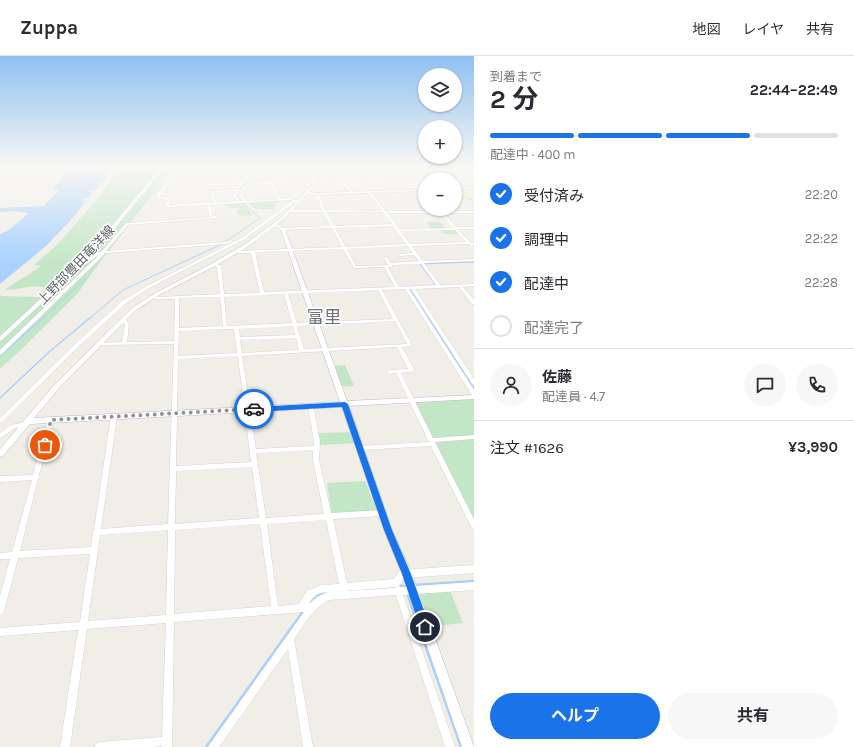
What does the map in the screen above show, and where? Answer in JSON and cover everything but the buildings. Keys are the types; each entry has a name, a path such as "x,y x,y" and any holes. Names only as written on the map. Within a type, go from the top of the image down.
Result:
{"street":[{"name":"上野部豊田竜洋線","path":"0,339 75,270 135,199"},
{"path":"170,199 167,205 168,206 288,199"},
{"path":"319,199 355,267 474,260"},
{"path":"375,199 439,286"},
{"path":"0,454 57,386 123,320 151,298 236,252 275,225 300,201"},
{"path":"0,421 79,342 124,302 148,287 224,249 252,233 290,204 300,201"},
{"path":"208,203 212,218"},
{"path":"289,212 418,212"},
{"path":"462,212 474,212"},
{"path":"444,216 474,248"},
{"path":"0,353 102,255 127,224 217,217"},
{"path":"275,225 283,229 394,226"},
{"path":"398,230 474,228"},
{"path":"283,229 382,513 450,747"},
{"path":"75,270 103,252 227,243 252,233"},
{"path":"236,252 474,244"},
{"path":"253,251 262,294"},
{"path":"400,255 416,254"},
{"path":"386,258 387,265 398,288"},
{"path":"215,264 219,266 225,328"},
{"path":"460,285 474,303"},
{"path":"151,298 474,285"},
{"path":"409,288 474,383"},
{"path":"0,436 13,426 27,422 474,396 409,288"},
{"path":"175,358 410,345 379,289"},
{"path":"286,293 302,351"},
{"path":"99,747 167,744 176,297"},
{"path":"123,320 127,324 124,344"},
{"path":"176,330 396,320"},
{"path":"236,328 275,610"},
{"path":"238,339 298,336"},
{"path":"98,344 176,342"},
{"path":"390,372 408,371 411,369 399,346"},
{"path":"397,371 474,526"},
{"path":"311,406 316,460 327,516 344,586"},
{"path":"64,747 114,416"},
{"path":"0,611 51,420"},
{"path":"360,448 474,437"},
{"path":"254,451 316,448"},
{"path":"173,469 255,464"},
{"path":"0,478 37,477"},
{"path":"96,532 382,513"},
{"path":"0,556 94,550"},
{"path":"0,632 306,608 328,596 404,586 474,570"},
{"path":"213,747 290,638 306,608 310,594 321,589 344,586 474,586"},
{"path":"404,586 468,747"},
{"path":"290,638 308,747"}],"green space":[{"path":"97,199 149,199 77,294 0,369 0,296 40,297 45,288 35,286 5,290 41,266 34,265 59,243"},
{"path":"278,200 273,209 255,209 247,202"},
{"path":"226,203 243,203 253,215 240,216 237,213 239,208 231,208 226,205"},
{"path":"426,222 440,222 446,229 455,228 461,234 444,234 440,229 431,229"},
{"path":"345,365 354,386 339,387 332,366"},
{"path":"474,397 474,526 412,400"},
{"path":"354,432 358,443 319,445 319,433"},
{"path":"365,481 378,513 332,516 327,483"},
{"path":"449,588 463,623 425,627 412,591"}],"water":[{"path":"50,199 83,199 80,200 86,201 69,222 46,246 0,284 0,234 9,230 29,213 14,211 0,212 0,208 44,206"}],"waterway":[{"path":"225,242 260,218 239,199"},
{"path":"470,199 474,201"},
{"path":"452,223 474,246"},
{"path":"90,318 123,290 222,244"},
{"path":"434,285 435,284 420,264 474,262"},
{"path":"43,318 86,278"},
{"path":"414,286 409,287 429,318"},
{"path":"0,356 44,317"},
{"path":"0,398 49,352 91,317"},
{"path":"428,317 474,388"},
{"path":"414,585 474,581"},
{"path":"398,586 408,586"},
{"path":"309,604 321,593 328,592"},
{"path":"407,593 461,747"},
{"path":"206,747 304,610"}],"way so far":[{"path":"45,445 51,420 254,409"}],"district":[{"name":"富里","path":"324,317"}],"route":[{"path":"254,409 345,404 388,530 407,574 425,627"}]}
